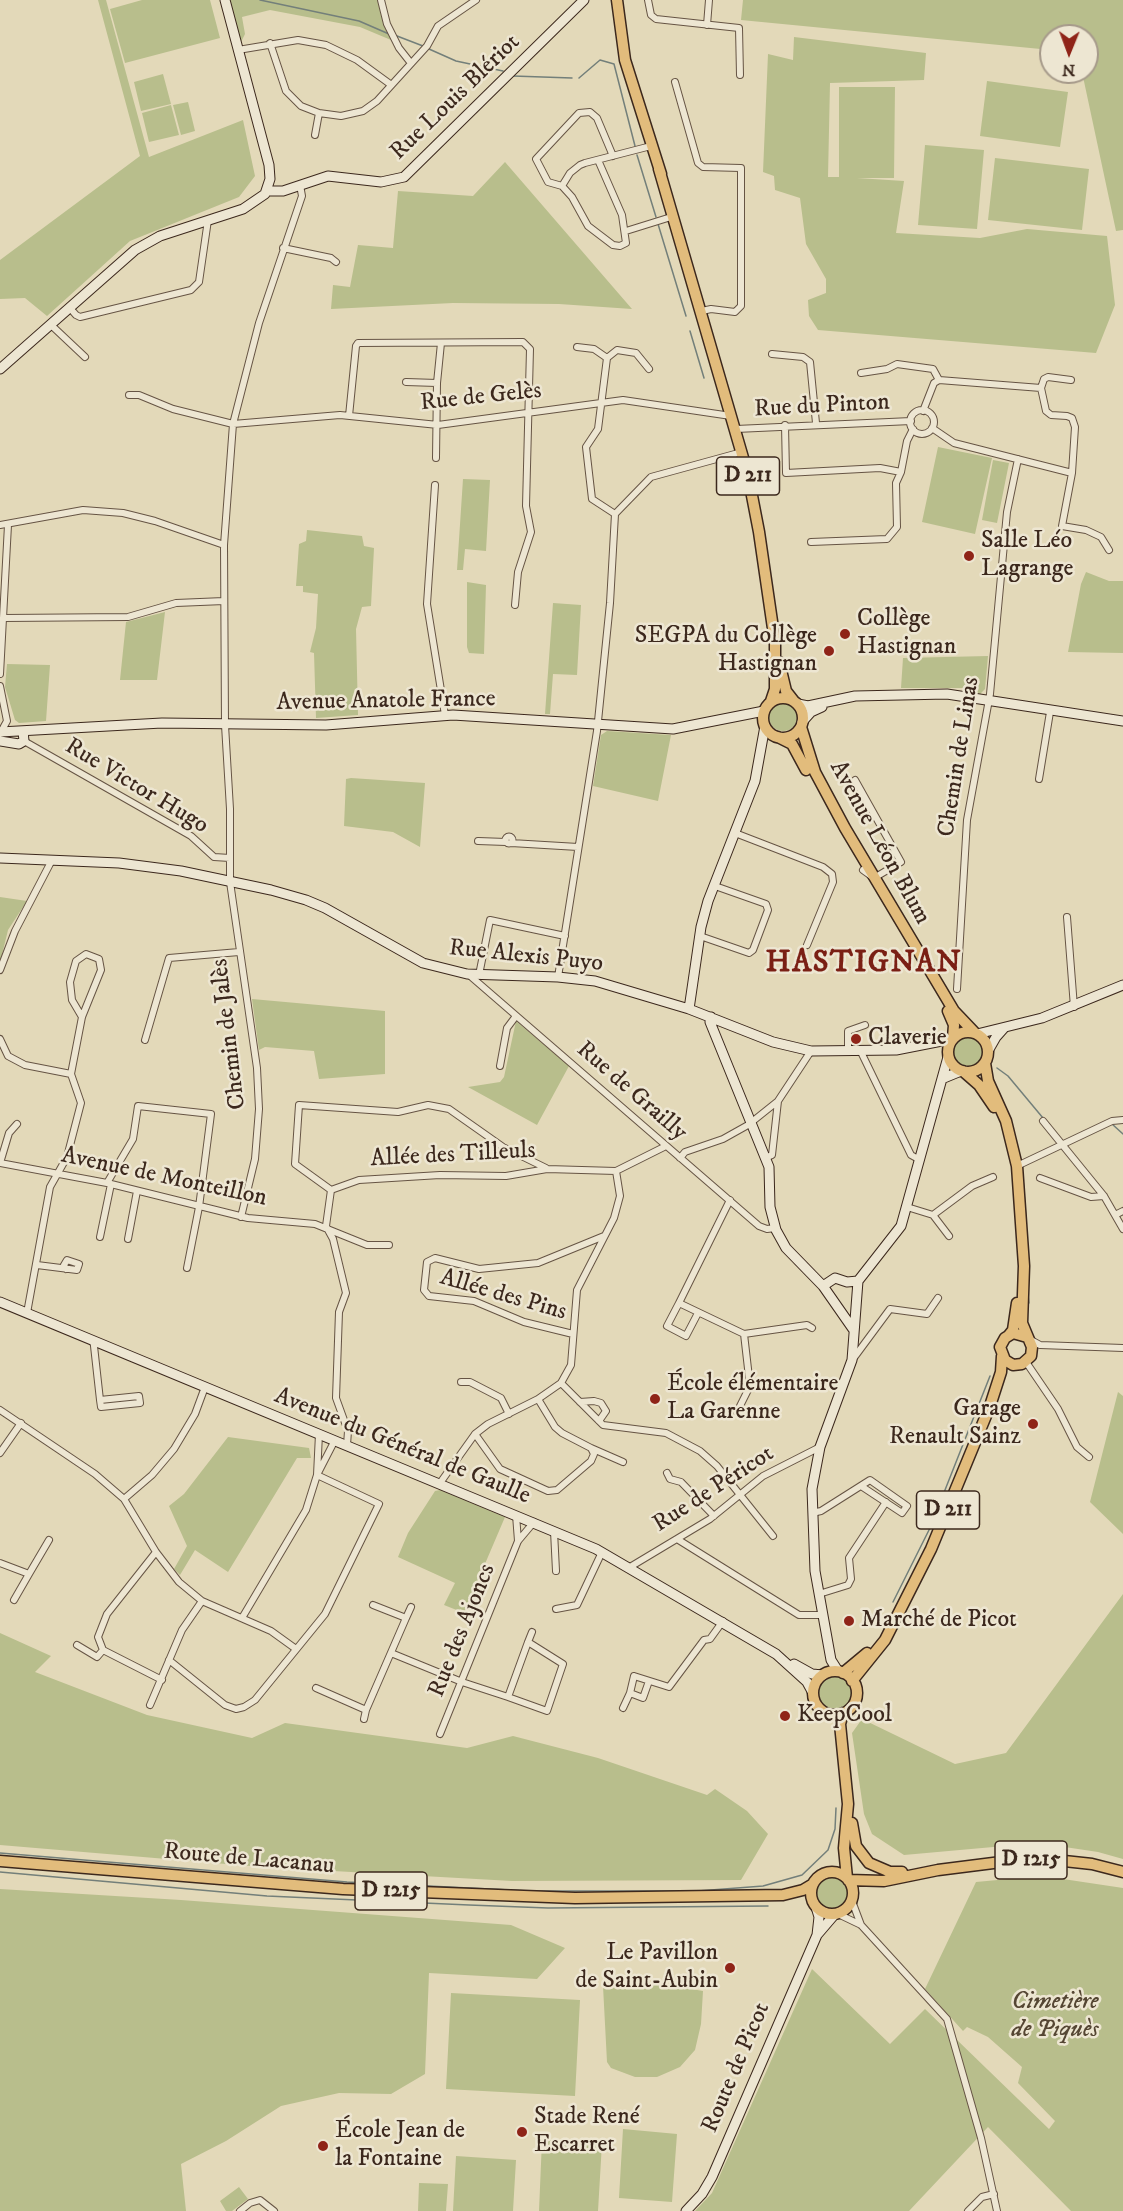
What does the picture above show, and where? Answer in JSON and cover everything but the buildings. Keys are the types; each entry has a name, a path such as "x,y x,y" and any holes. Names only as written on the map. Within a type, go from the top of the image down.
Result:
{"main road":[{"name":"D 211","path":"617,0 625,60 688,255 700,306"},
{"name":"D 211","path":"659,170 742,452 759,532 777,656 786,690 795,702"},
{"name":"D 211","path":"771,701 775,689 777,656"},
{"path":"782,698 795,702 801,724 791,736 776,736 764,719 771,701 782,698"},
{"name":"Avenue Léon Blum","path":"801,724 815,772 874,878 954,1011 975,1033"},
{"name":"Avenue Léon Blum","path":"776,736 796,749 863,870 952,1018 953,1038"},
{"path":"963,1032 975,1033 985,1041 988,1051 985,1073 1006,1121 1017,1166 1024,1266 1022,1323 1032,1347 1025,1361 1008,1363 1002,1356 1002,1342 1009,1335 1015,1323 1018,1295 1012,1165 1007,1141 995,1108 979,1085 948,1055 953,1038 963,1032"},
{"path":"962,1071 976,1070 985,1063"},
{"path":"1009,1335 1018,1333 1027,1338"},
{"name":"D 211","path":"852,1681 879,1648 932,1549 990,1406 1001,1372 1002,1356"},
{"name":"D 211","path":"990,1406 1008,1375 1025,1361"},
{"name":"D 211","path":"841,1672 876,1645 900,1611"},
{"path":"843,1756 825,1712 815,1702 813,1693 815,1684 824,1674 841,1672 852,1681 856,1690 855,1700 843,1713 840,1724 843,1756 853,1804 853,1836 861,1855 877,1868 890,1872 938,1870"},
{"path":"825,1712 843,1713"},
{"path":"844,1848 833,1868 813,1884 814,1904 824,1913 836,1914 847,1908 852,1899 844,1848 848,1804 847,1776"},
{"name":"D 1215","path":"848,1879 884,1881 938,1870 1017,1860 1055,1860 1092,1864 1123,1872"},
{"name":"Route de Lacanau","path":"0,1861 343,1889 426,1893 575,1898 783,1895"},
{"path":"826,1873 837,1873 848,1879"},
{"name":"D 1215","path":"852,1899 884,1881"},
{"name":"D 1215","path":"783,1895 803,1890 813,1884"},
{"name":"D 1215","path":"783,1895 814,1904"}],"street":[{"path":"0,369 135,250 160,236 252,205 267,191 270,179 269,165 225,0"},
{"path":"381,0 387,24 399,48 410,62"},
{"path":"270,43 286,91 301,106 319,113 341,116 363,111 377,101 390,84 427,46 438,26 476,0"},
{"name":"Rue Louis Blériot","path":"267,191 283,191 335,175 381,182 404,177 584,0"},
{"path":"648,0 651,15 656,19 739,28 740,75"},
{"path":"707,25 709,0"},
{"path":"238,50 298,40 326,45 357,60 390,84"},
{"path":"675,82 698,163 703,167 741,168 741,306 735,312 700,306"},
{"path":"598,160 620,207 626,231 626,243 616,246 588,226 572,197 562,186 548,182 536,159 579,113 590,112 597,118 613,156"},
{"path":"315,135 319,113"},
{"path":"562,186 575,168 651,146"},
{"name":"Chemin de Jalès","path":"241,1217 255,1159 259,1109 257,1068 230,882 230,809 225,724 224,545 233,424 259,323 302,196 300,185"},
{"path":"626,231 671,217"},
{"path":"69,307 81,317 196,287 208,220"},
{"path":"283,248 331,258 336,262"},
{"path":"50,324 85,357"},
{"path":"349,416 358,343 523,342 530,349 526,506 531,532 518,572 515,605"},
{"path":"436,458 438,425 436,383 441,343"},
{"path":"578,347 594,348 607,357"},
{"path":"0,377 24,349"},
{"path":"615,514 592,499 586,447 598,429 607,357 617,350 636,353 649,369"},
{"path":"772,354 803,357 810,362 816,423"},
{"path":"861,373 888,369 897,364 929,368 937,373 939,380"},
{"path":"1071,380 1048,377 1044,379 1041,388 1046,411 1051,415 1072,418 1075,426 1072,472 1062,526 1086,530 1101,537 1109,549"},
{"path":"924,411 934,383 939,380 1041,388"},
{"path":"406,382 436,383"},
{"name":"Rue de Gelès","path":"129,395 139,395 173,410 233,424 326,415 438,425 623,400 726,417 732,416"},
{"name":"Rue du Pinton","path":"924,411 933,418 932,428 921,434 913,429 911,421 914,414 924,411"},
{"name":"Rue du Pinton","path":"736,429 816,423 911,421"},
{"path":"785,425 786,473 880,468 902,472"},
{"path":"932,428 954,443 1072,472"},
{"path":"811,542 887,539 897,527 896,483 902,472 907,441 913,429"},
{"path":"558,976 597,724 610,603 615,514 651,477 742,452"},
{"name":"Chemin de Linas","path":"957,989 967,820 988,702 1007,512 1018,459"},
{"path":"435,485 427,604 445,715"},
{"path":"0,525 82,510 123,513 155,521 224,545"},
{"path":"0,674 8,525"},
{"path":"4,618 128,617 176,603 224,601"},
{"path":"0,686 7,720 1,731 24,736 19,744 0,741"},
{"path":"795,702 808,706 855,696 958,695 1050,712 1123,721"},
{"path":"801,724 819,708 855,701 947,698 988,702"},
{"path":"1039,779 1050,712"},
{"name":"Avenue Anatole France","path":"24,736 39,728 162,723 326,725 445,715 673,729 749,715 764,719"},
{"path":"688,1009 700,936 715,886 755,781 764,719"},
{"name":"Rue Victor Hugo","path":"24,736 191,837 214,857 230,858"},
{"path":"762,743 776,736"},
{"path":"855,780 901,862 874,878 863,870"},
{"path":"735,833 823,867 832,874 833,882 807,945"},
{"path":"478,841 578,847"},
{"name":"Rue Alexis Puyo","path":"0,858 119,863 181,871 306,900 342,917 410,957 467,974 558,976 614,986 711,1017 773,1042 811,1051 848,1053 896,1050 953,1038"},
{"path":"0,970 15,930 52,859"},
{"path":"700,936 749,953 753,950 768,910 766,904 715,886"},
{"path":"1067,916 1074,1007"},
{"path":"479,975 490,920 565,936"},
{"path":"145,1040 169,958 239,952"},
{"path":"27,1313 50,1187 67,1157 81,1103 71,1074 82,1017 100,970 99,958 86,954 76,962 70,982 72,1000 82,1017"},
{"name":"Rue de Grailly","path":"467,974 664,1147 759,1226 766,1229 775,1228"},
{"path":"975,1033 1004,1028 1074,1007 1123,985"},
{"path":"500,1066 507,1028 516,1016"},
{"path":"711,1017 710,1022 769,1167 770,1207 775,1228 786,1248 823,1286 853,1329"},
{"path":"848,1053 848,1031 865,1025"},
{"path":"988,1051 1004,1028"},
{"path":"0,1039 8,1056 25,1065 71,1074"},
{"path":"852,1360 858,1281 897,1232 908,1207 944,1078 948,1055 933,1043"},
{"path":"680,1158 685,1152 723,1139 752,1122 778,1101 811,1051"},
{"path":"861,1052 911,1155 920,1160"},
{"path":"944,1078 962,1071"},
{"path":"765,1158 772,1155 778,1101"},
{"path":"347,1445 348,1431 336,1398 339,1312 346,1293 333,1239 326,1226 331,1190 297,1167 294,1161 299,1105 398,1112 428,1105 449,1108 503,1146 547,1169"},
{"path":"100,1237 109,1184 133,1139 138,1106 212,1114 199,1207 187,1268"},
{"path":"1017,1166 1064,1146 1112,1121 1123,1120"},
{"path":"1043,1121 1104,1196 1123,1229"},
{"path":"0,1163 9,1133 17,1125"},
{"path":"440,1483 476,1434 488,1424 538,1399 561,1383 571,1365 577,1290 614,1218 620,1196 616,1171 664,1147"},
{"name":"Avenue de Monteillon","path":"0,1163 109,1184 241,1217 326,1226 367,1245 389,1245"},
{"name":"Allée des Tilleuls","path":"331,1190 359,1180 382,1177 440,1174 506,1176 547,1169 616,1171"},
{"path":"933,1215 972,1186 993,1177"},
{"path":"1040,1178 1091,1197 1104,1196"},
{"path":"128,1239 137,1191"},
{"path":"698,1313 686,1336 667,1326 730,1200"},
{"path":"908,1207 933,1215 948,1236"},
{"path":"1115,1215 1123,1211"},
{"name":"Allée des Pins","path":"573,1334 524,1322 474,1301 429,1296 424,1290 427,1262 435,1258 466,1268 479,1269 527,1264 551,1259 586,1242 605,1236"},
{"path":"37,1265 66,1269"},
{"path":"823,1286 835,1278 847,1282 858,1281"},
{"path":"841,1672 831,1660 822,1615 811,1513 812,1489 820,1447 852,1360 890,1309 927,1314 938,1298"},
{"name":"Avenue du Général de Gaulle","path":"0,1302 602,1552 812,1674 824,1674"},
{"path":"679,1303 744,1334 807,1325 812,1328"},
{"path":"737,1412 750,1386 744,1334"},
{"path":"1027,1338 1040,1346 1123,1348"},
{"path":"93,1340 100,1400 101,1407 141,1403 139,1396 100,1400"},
{"path":"1040,1346 1025,1361 1058,1409 1077,1447 1089,1457"},
{"path":"461,1383 470,1382 501,1398 509,1414"},
{"path":"561,1383 603,1425 666,1433 682,1440 717,1466 773,1536"},
{"path":"124,1499 152,1475 174,1449 195,1414 206,1387"},
{"path":"538,1399 562,1433 623,1462"},
{"path":"580,1402 597,1401 606,1408 599,1421"},
{"path":"0,1410 95,1474 124,1499 156,1552 180,1582 202,1601 271,1631 296,1649"},
{"path":"0,1454 21,1423"},
{"path":"317,1475 320,1434"},
{"path":"476,1434 500,1469 548,1491 557,1490 591,1461 594,1454 591,1448"},
{"path":"242,1618 306,1510 317,1475 335,1440"},
{"name":"Rue de Péricot","path":"630,1567 714,1516 763,1476 820,1447"},
{"path":"667,1473 670,1479 681,1482 714,1516"},
{"path":"169,1660 225,1705 236,1709 255,1700 325,1614 379,1504 317,1475"},
{"path":"811,1513 821,1511 870,1480 907,1506 902,1513 861,1486"},
{"path":"819,1594 848,1585 851,1579 849,1558 886,1502"},
{"name":"Rue des Ajoncs","path":"516,1515 518,1541"},
{"name":"Rue des Ajoncs","path":"440,1734 518,1541 534,1522"},
{"path":"555,1531 556,1571"},
{"path":"676,1539 799,1615 822,1615"},
{"path":"14,1600 49,1540"},
{"path":"156,1552 107,1614 98,1637 103,1650 162,1680"},
{"path":"556,1609 577,1605 602,1552"},
{"path":"0,1563 28,1574"},
{"path":"150,1705 182,1630 202,1601"},
{"path":"373,1605 405,1618"},
{"path":"364,1719 411,1607"},
{"path":"623,1708 630,1694 634,1676 669,1687 704,1640 710,1639 723,1621"},
{"path":"508,1697 532,1632"},
{"path":"391,1653 462,1682 508,1697 546,1714 563,1664 528,1642"},
{"path":"77,1646 97,1657 103,1650"},
{"name":"Avenue du Général de Gaulle","path":"776,1654 807,1682 813,1693"},
{"path":"824,1674 831,1660"},
{"path":"630,1694 643,1698 649,1681"},
{"path":"316,1689 366,1710"},
{"path":"852,1899 861,1925 947,2019 981,2138 997,2211"},
{"name":"Route de Picot","path":"686,2211 702,2194 712,2177 817,1935 819,1917 814,1904"},
{"path":"836,1914 861,1925"},
{"name":"Route de Picot","path":"817,1935 836,1914"},
{"path":"968,2211 982,2197 993,2194"},
{"path":"240,2211 250,2203 260,2200 274,2211"}],"green space":[{"path":"98,0 106,0 149,157 243,120 255,176 239,197 130,241 47,316 25,298 0,299 0,260 140,156"},
{"path":"142,0 210,0 220,38 125,63 110,9"},
{"path":"229,0 378,0 391,40 360,27 270,10 242,17 245,34 240,44"},
{"path":"743,0 1123,0 1123,230 1116,231 1085,84 1099,84 1099,24 1039,24 1039,49 741,20"},
{"path":"794,37 926,53 924,80 830,83 828,177 839,177 839,87 895,87 894,178 857,178 904,181 896,233 980,238 1027,229 1107,236 1115,305 1096,353 818,330 809,316 808,300 826,293 826,279 806,244 800,198 775,190 774,176 763,172 768,54 793,60"},
{"path":"163,74 171,104 141,111 134,82"},
{"path":"987,81 1068,92 1060,147 980,136"},
{"path":"188,102 195,131 181,135 173,105"},
{"path":"171,105 179,135 149,142 142,113"},
{"path":"925,145 984,150 977,229 918,225"},
{"path":"995,158 1089,169 1082,230 988,220"},
{"path":"505,162 632,309 559,304 453,303 331,309 333,285 350,287 358,245 393,248 398,191 473,196"},
{"path":"938,447 992,458 975,534 922,522"},
{"path":"993,460 1009,463 997,523 982,520"},
{"path":"463,479 490,480 486,551 465,549 463,570 457,570"},
{"path":"307,530 362,536 364,546 374,548 371,606 362,607 356,629 358,715 316,718 314,653 310,652 316,628 318,594 303,592 303,586 296,586 299,544 306,541"},
{"path":"1086,572 1109,581 1123,581 1123,653 1068,652 1081,584"},
{"path":"467,582 486,585 484,654 469,653 467,647"},
{"path":"553,603 581,605 577,675 553,674 550,714 545,714"},
{"path":"165,612 157,680 120,680 126,622"},
{"path":"988,656 985,689 980,694 966,688 901,688 903,658"},
{"path":"7,664 50,665 46,721 19,723 15,720 5,687"},
{"path":"783,703 793,707 797,717 793,727 783,731 773,727 769,717 773,707"},
{"path":"607,731 671,735 658,801 593,786 601,735"},
{"path":"346,779 425,783 420,847 393,832 344,826"},
{"path":"0,897 27,901 8,930 0,963"},
{"path":"252,999 385,1011 385,1074 319,1079 314,1051 265,1047 259,1050"},
{"path":"516,1021 569,1066 537,1125 468,1087 500,1082 504,1077"},
{"path":"968,1035 979,1040 984,1051 979,1062 968,1067 957,1062 952,1051 957,1040"},
{"path":"1118,1392 1123,1396 1123,1534 1090,1502"},
{"path":"228,1437 309,1448 311,1458 297,1458 228,1572 195,1550 180,1575 174,1569 187,1546 169,1506 184,1494"},
{"path":"440,1490 505,1517 464,1613 444,1605 455,1583 398,1557 408,1533 435,1491"},
{"path":"1123,1594 1123,1859 1098,1852 1038,1843 904,1855 872,1834 864,1814 852,1733 862,1719 955,1764 1006,1753"},
{"path":"0,1633 51,1656 35,1672 147,1715 252,1738 285,1723 467,1748 513,1736 598,1758 707,1795 715,1789 747,1811 768,1834 741,1880 512,1881 262,1867 0,1845"},
{"path":"835,1677 846,1682 851,1693 846,1704 835,1709 824,1704 819,1693 824,1682"},
{"path":"832,1876 847,1884 850,1895 843,1908 834,1908 831,1911 819,1905 815,1895 822,1880"},
{"name":"Cimetière de Piquès","path":"1019,1878 1063,1879 1123,1888 1123,2211 1071,2211 988,2127 909,2211 695,2211 712,2193 812,1969 890,2044 925,2009 1049,2129 1055,2121 1018,2083 1022,2067 988,2037 967,2027 963,2031 925,1989 976,1882"},
{"path":"0,1889 511,1925 565,1948 537,1979 429,1973 425,2074 391,2094 339,2093 281,2106 226,2141 181,2164 186,2211 0,2211"},
{"path":"616,1976 703,1991 701,2024 695,2050 680,2067 657,2077 635,2077 611,2068 607,2062 603,1986"},
{"path":"451,1993 580,2000 575,2096 446,2089"},
{"path":"623,2129 677,2134 672,2202 619,2198"},
{"path":"542,2140 602,2143 598,2211 539,2211"},
{"path":"456,2156 516,2160 513,2211 453,2211"},
{"path":"419,2183 448,2184 446,2211 418,2211"},
{"path":"239,2187 248,2199 232,2211 226,2211 220,2201"}],"waterway":[{"path":"260,0 359,21 389,34"},
{"path":"397,36 423,46"},
{"path":"429,49 456,61 503,71"},
{"path":"579,78 600,60 614,64 635,146"},
{"path":"513,76 572,78"},
{"path":"637,155 656,217"},
{"path":"658,224 686,316"},
{"path":"690,331 704,378"},
{"path":"997,1068 1008,1076 1043,1118"},
{"path":"1112,1124 1123,1134"},
{"path":"1023,1179 1026,1219"},
{"path":"1028,1295 1029,1303"},
{"path":"893,1602 930,1528 990,1376"},
{"path":"698,1891 763,1886 802,1875 828,1850 835,1829 836,1808"},
{"path":"0,1853 347,1882 530,1891 694,1891"},
{"path":"0,1872 267,1896 469,1905 548,1908 768,1906"}],"place":[{"name":"Salle Léo Lagrange","path":"969,556"},
{"name":"Collège Hastignan","path":"845,634"},
{"name":"SEGPA du Collège Hastignan","path":"829,651"},
{"name":"Claverie","path":"856,1039"},
{"name":"École élémentaire La Garenne","path":"655,1399"},
{"name":"Garage Renault Sainz","path":"1033,1424"},
{"name":"Marché de Picot","path":"849,1621"},
{"name":"KeepCool","path":"785,1716"},
{"name":"Le Pavillon de Saint-Aubin","path":"730,1968"},
{"name":"Stade René Escarret","path":"522,2132"},
{"name":"École Jean de la Fontaine","path":"323,2146"}],"district":[{"name":"HASTIGNAN","path":"864,965"}]}
